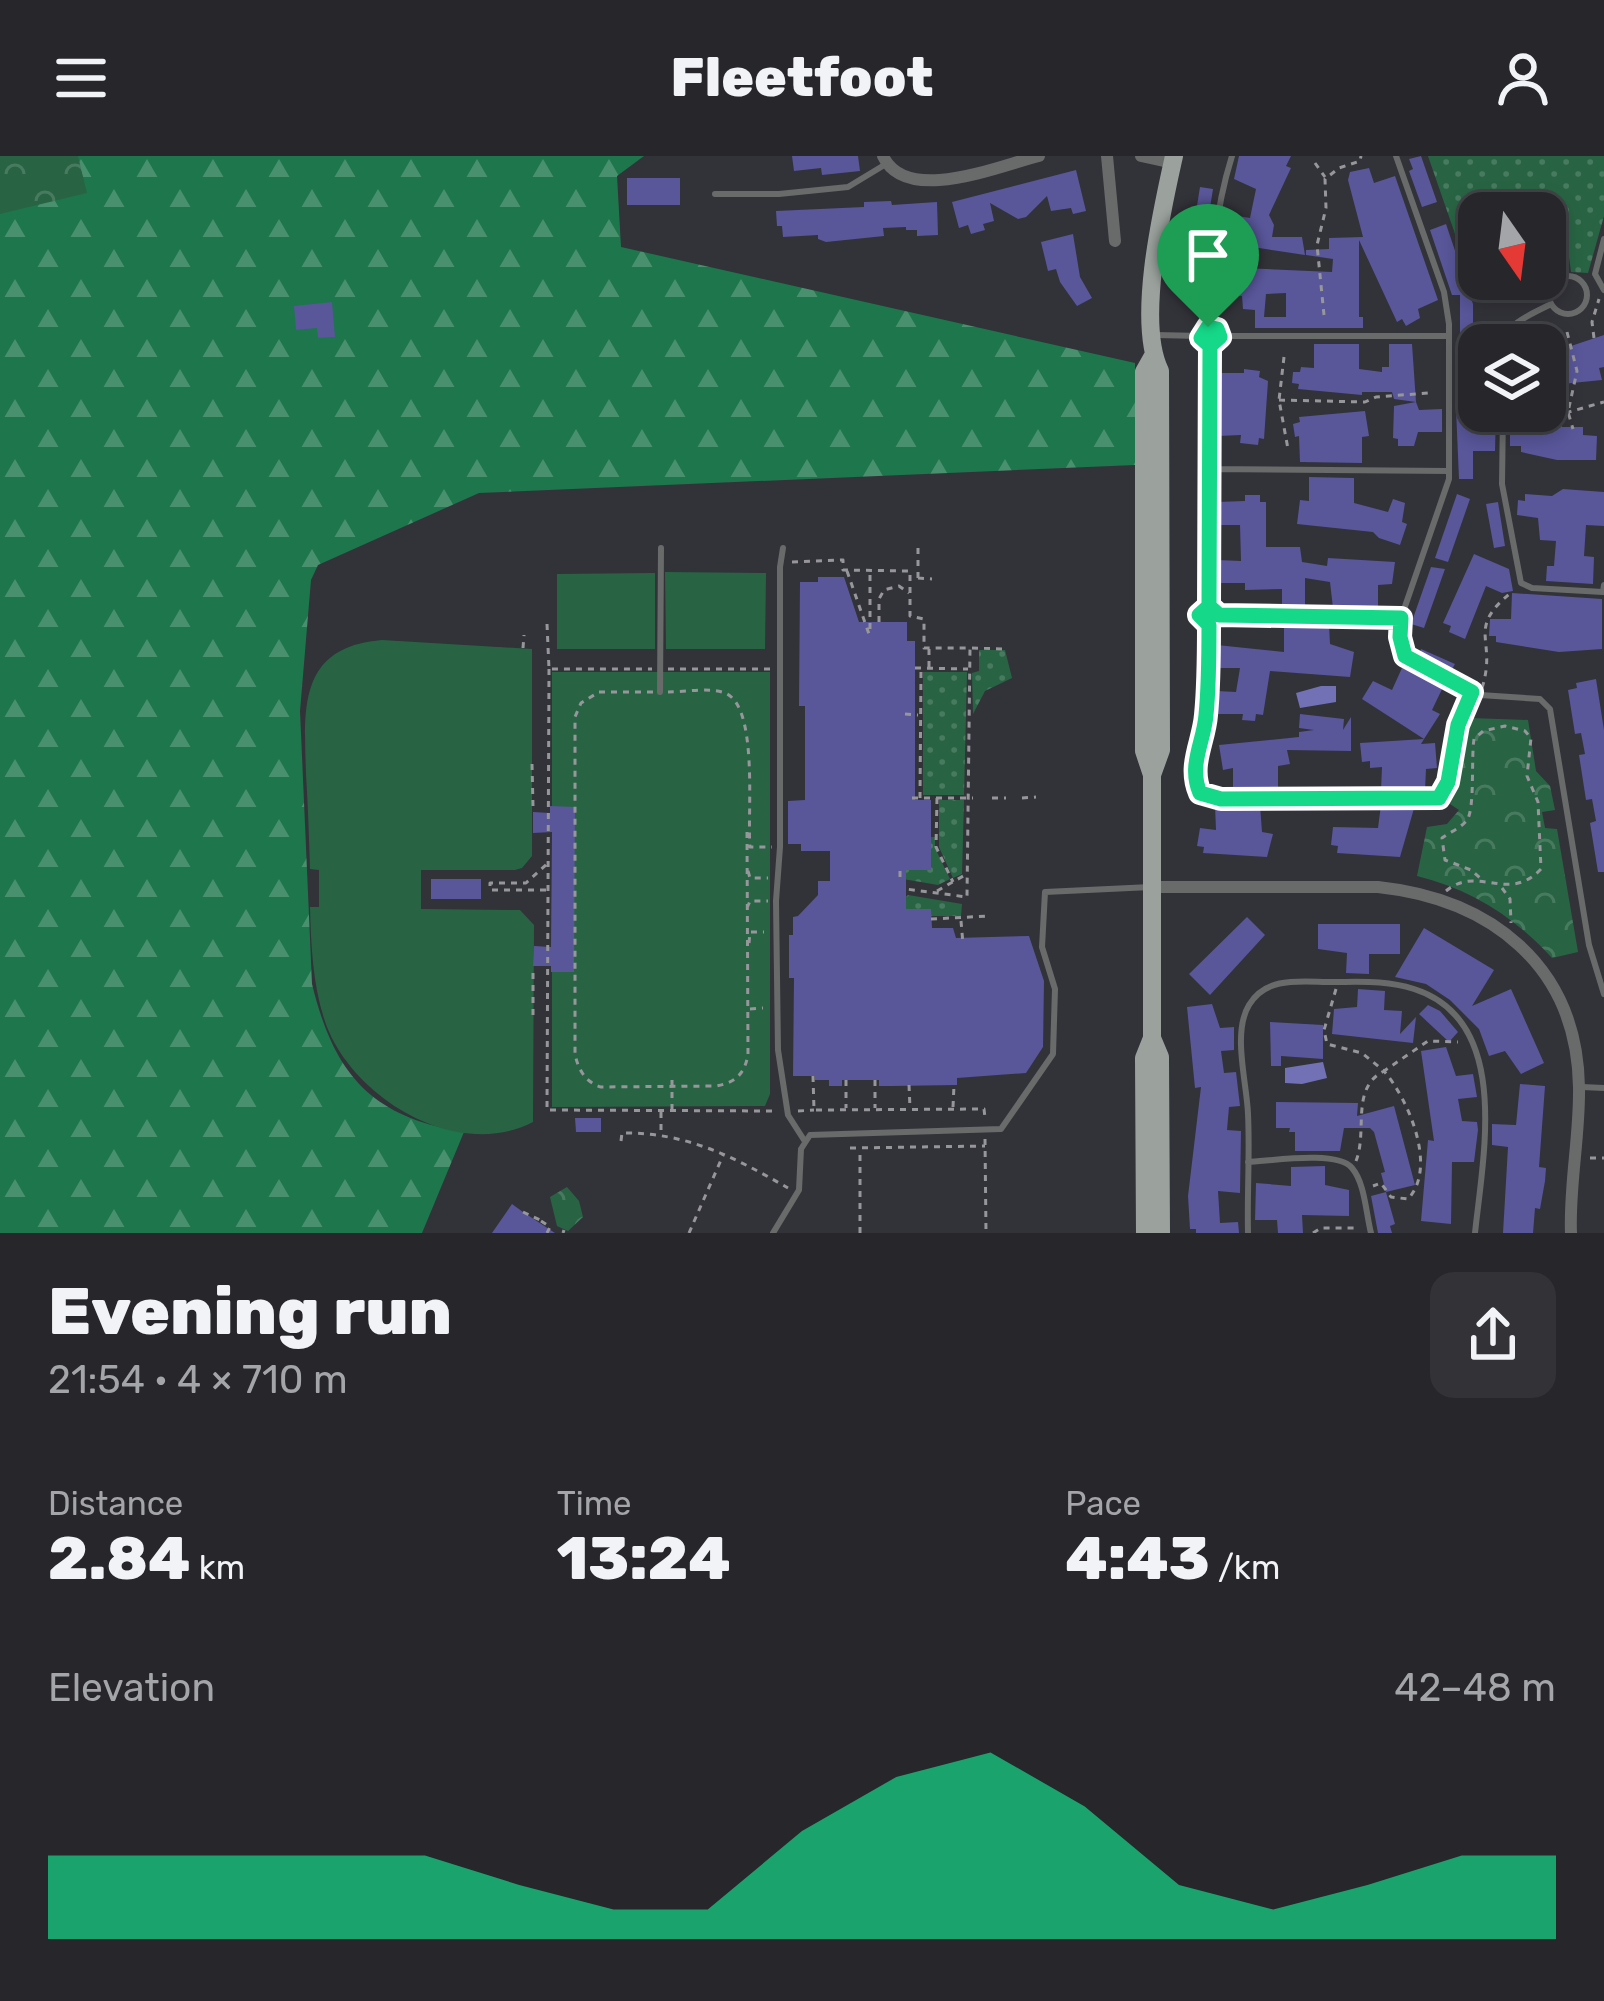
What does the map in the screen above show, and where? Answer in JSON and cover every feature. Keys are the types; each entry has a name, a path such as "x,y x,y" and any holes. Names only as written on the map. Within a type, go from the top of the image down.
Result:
{"main road":[{"path":"1160,1233 1152,776 1144,752 1144,373 1153,356 1156,250 1174,160"},
{"path":"1144,1233 1144,1058 1153,1038"}],"street":[{"path":"884,160 900,174 939,181 1040,156"},
{"path":"1107,156 1115,241"},
{"path":"1141,156 1174,160"},
{"path":"1152,886 1378,887 1443,898 1507,934 1535,963 1560,1004 1571,1034 1579,1087 1570,1233"}],"lane":[{"path":"1220,336 1211,326 1211,262 1232,156"},
{"path":"1396,156 1444,292 1448,336 1446,495 1401,618 1400,637 1405,656 1476,693 1540,699 1550,709 1588,945 1604,994"},
{"path":"716,194 848,187 884,160"},
{"path":"1604,238 1595,266 1596,280 1604,290"},
{"path":"1574,277 1585,286 1586,301 1574,313 1563,313 1551,304 1550,289 1559,279 1574,277"},
{"path":"1585,286 1596,280"},
{"path":"1515,324 1551,304"},
{"path":"1201,336 1211,326"},
{"path":"1152,334 1201,336 1210,346 1209,606 1219,615 1401,618"},
{"path":"1210,346 1220,336 1448,336"},
{"path":"1503,432 1502,484 1521,583 1532,588 1603,592 1604,585"},
{"path":"1208,469 1449,471"},
{"path":"660,692 661,548"},
{"path":"773,1233 797,1194 804,1140 787,1111 778,1050 776,878 783,548"},
{"path":"1209,606 1199,615 1209,625"},
{"path":"1219,615 1209,625 1207,713 1196,750 1196,782 1207,797 1439,798 1448,782 1458,725 1476,693"},
{"path":"804,1140 818,1133 1001,1129 1053,1054 1055,989 1042,947 1045,892 1152,886"},
{"path":"1248,1233 1242,1035 1249,1006 1276,984 1308,979 1366,980 1416,989 1440,1002 1470,1036 1482,1066 1486,1099 1475,1233"},
{"path":"1579,1087 1604,1088"},
{"path":"1248,1162 1341,1159 1353,1168 1371,1233"}],"path":[{"path":"1326,178 1360,161 1361,156"},
{"path":"1315,163 1326,178 1317,257 1324,315"},
{"path":"1320,291 1329,286"},
{"path":"1594,338 1593,318 1604,290"},
{"path":"1593,318 1604,320"},
{"path":"1567,332 1577,371 1568,412 1573,428"},
{"path":"1284,357 1280,400 1288,448"},
{"path":"1280,400 1366,402 1428,393"},
{"path":"1366,402 1369,411"},
{"path":"1568,412 1604,402"},
{"path":"918,548 918,578"},
{"path":"788,568 798,560 843,560 843,571 932,579"},
{"path":"847,571 870,637 870,571"},
{"path":"879,622 881,593 910,575"},
{"path":"910,575 910,616 924,619 925,648 1004,649"},
{"path":"1476,693 1488,669 1484,626 1489,613 1521,583"},
{"path":"899,586 910,594"},
{"path":"547,624 547,1110 985,1109 986,1233"},
{"path":"523,648 524,635"},
{"path":"929,648 929,668"},
{"path":"906,889 967,897 970,648"},
{"path":"920,798 918,668 970,669"},
{"path":"549,669 638,669"},
{"path":"660,669 780,669"},
{"path":"599,692 718,692 738,704 748,729 747,832 747,1059 740,1076 721,1086 596,1085 584,1076 575,1054 577,709 599,692"},
{"path":"905,714 920,715"},
{"path":"1501,886 1535,876 1543,865 1538,802 1527,776 1532,743 1519,728 1490,728 1474,739 1471,812 1461,826 1442,838 1445,860 1501,886 1510,899 1513,918 1507,934"},
{"path":"548,764 533,764 533,806 556,798"},
{"path":"548,773 556,774"},
{"path":"1022,798 1036,797"},
{"path":"911,798 971,798"},
{"path":"937,798 934,835 952,882"},
{"path":"992,798 1006,798"},
{"path":"747,832 750,847 780,847"},
{"path":"548,863 526,883 490,883 490,890 548,890"},
{"path":"900,871 900,881"},
{"path":"746,872 750,878 776,878"},
{"path":"935,892 967,874"},
{"path":"1443,898 1448,888 1480,878"},
{"path":"746,908 750,902 776,901"},
{"path":"931,920 989,916"},
{"path":"961,920 963,944"},
{"path":"748,946 750,932 778,932"},
{"path":"548,973 534,973 533,1015 548,1015"},
{"path":"1337,982 1324,1030 1327,1045 1361,1053 1399,1088 1412,1114 1420,1168 1418,1187 1403,1201 1381,1184 1361,1189"},
{"path":"748,1009 763,1008"},
{"path":"1353,1168 1372,1077 1428,1041 1453,1044 1470,1036"},
{"path":"813,1076 814,1110"},
{"path":"846,1080 846,1110"},
{"path":"875,1080 875,1110"},
{"path":"670,1111 672,1083"},
{"path":"909,1084 910,1109"},
{"path":"953,1084 953,1109"},
{"path":"653,1100 654,1110"},
{"path":"668,1101 670,1111"},
{"path":"661,1110 662,1135"},
{"path":"622,1141 622,1133 662,1135 724,1153 797,1194"},
{"path":"850,1148 985,1146"},
{"path":"860,1147 860,1233"},
{"path":"689,1233 724,1153"},
{"path":"1576,1157 1604,1159"},
{"path":"523,1212 550,1227 547,1233"},
{"path":"1313,1233 1321,1228 1354,1228"}],"green space":[{"path":"0,156 644,156 617,176 621,247 1135,363 1135,465 479,493 318,565 311,580 300,711 312,984 332,1043 361,1086 404,1115 464,1132 422,1233 0,1233"},
{"path":"0,156 78,156 87,193 0,214"},
{"path":"1428,156 1604,156 1604,216 1588,273 1571,272 1566,258 1566,192 1458,192 1458,243"},
{"path":"665,572 766,573 765,649 666,649"},
{"path":"655,573 655,649 557,649 557,574"},
{"path":"382,640 532,649 532,856 515,870 421,870 421,909 520,910 534,925 533,1122 504,1132 473,1134 443,1128 385,1099 341,1054 319,998 310,907 319,907 319,870 310,869 307,704 321,668 334,655"},
{"path":"979,650 1005,650 1012,678 985,691 973,714 972,673 979,671"},
{"path":"552,672 770,672 770,1094 765,1106 552,1107"},
{"path":"923,672 967,672 964,795 923,795"},
{"path":"1470,718 1528,720 1536,771 1550,786 1555,810 1542,812 1545,828 1557,829 1578,952 1552,958 1490,906 1417,876 1427,827 1447,824 1459,810 1450,804"},
{"path":"939,800 964,800 962,874 953,878 939,847"},
{"path":"931,837 935,837 935,848 950,879 938,885 903,879 902,870 931,870"},
{"path":"908,895 962,904 961,916 931,916 930,909 893,909"},
{"path":"567,1187 579,1201 583,1217 568,1231 557,1226 550,1197"}],"shaded area":[{"path":"1336,686 1336,702 1300,708 1296,693"},
{"path":"1323,1062 1327,1078 1285,1083 1285,1068"}],"building":[{"path":"792,156 858,156 860,171 822,175 821,168 794,171"},
{"path":"1239,156 1291,156 1286,166 1291,168 1269,215 1274,225 1272,237 1302,237 1305,255 1246,246 1247,241 1223,236 1226,214 1250,218 1256,189 1234,179"},
{"path":"1421,156 1437,202 1422,207 1409,171 1413,169 1409,159"},
{"path":"1369,168 1374,183 1395,176 1438,300 1418,309 1420,318 1406,326 1402,319 1397,322 1359,240 1363,328 1255,328 1255,310 1243,309 1242,296 1219,294 1220,271 1332,272 1333,259 1306,255 1306,250 1329,249 1329,238 1363,237 1350,172","holes":["1286,293 1286,317 1264,317 1266,294"]},
{"path":"1076,170 1086,211 1051,211 1047,196 1018,219 990,203 994,221 983,224 985,230 971,234 968,225 959,228 952,202"},
{"path":"627,178 680,178 680,205 627,205"},
{"path":"1200,187 1213,189 1204,245 1191,243"},
{"path":"891,201 892,205 937,202 938,235 917,236 917,230 906,227 883,228 884,236 826,242 818,235 783,237 782,226 777,226 776,211 864,207 864,202"},
{"path":"1446,224 1458,260 1458,295 1452,295 1430,230"},
{"path":"1073,234 1080,277 1092,298 1077,306 1056,269 1048,271 1041,242"},
{"path":"1460,300 1472,300 1473,324 1460,324"},
{"path":"332,302 335,337 318,338 317,328 296,330 294,306"},
{"path":"1604,335 1602,380 1566,384 1566,348"},
{"path":"1314,344 1359,344 1359,369 1382,372 1382,367 1389,367 1389,344 1412,344 1416,402 1394,399 1392,392 1362,395 1298,389 1299,384 1292,383 1293,372 1314,368"},
{"path":"1244,369 1260,371 1259,377 1268,381 1264,439 1259,438 1258,445 1240,443 1241,435 1218,436 1217,373 1244,373"},
{"path":"1416,402 1419,410 1442,409 1442,432 1418,432 1414,446 1398,446 1398,439 1393,438 1394,406"},
{"path":"1456,409 1458,432 1495,432 1495,451 1473,451 1473,479 1459,479"},
{"path":"1365,411 1369,436 1362,437 1362,463 1300,462 1299,436 1295,437 1293,424 1300,422 1299,417"},
{"path":"1566,427 1583,427 1583,435 1597,436 1596,460 1557,460 1510,446 1510,432 1566,432"},
{"path":"1309,477 1354,478 1354,503 1388,512 1393,499 1405,503 1402,522 1407,524 1400,545 1373,532 1297,524 1300,500 1309,501"},
{"path":"1563,489 1604,492 1604,526 1586,525 1584,556 1594,557 1593,584 1546,581 1547,566 1554,566 1556,541 1540,540 1538,518 1517,515 1518,500 1525,501 1525,494 1552,496"},
{"path":"1457,494 1470,499 1448,562 1435,558"},
{"path":"1245,495 1260,495 1260,502 1266,502 1266,547 1300,547 1302,562 1327,566 1328,558 1395,562 1392,584 1378,585 1378,608 1333,608 1330,582 1305,578 1305,609 1282,607 1282,589 1245,590 1245,583 1217,583 1217,560 1241,561 1240,525 1217,525 1217,502 1245,501"},
{"path":"1498,502 1505,546 1494,548 1486,504"},
{"path":"1474,554 1509,569 1513,591 1502,593 1486,586 1465,639 1449,632 1451,626 1443,623"},
{"path":"1431,567 1445,569 1424,628 1411,624"},
{"path":"818,577 844,577 859,622 907,622 907,641 915,641 915,800 931,800 931,870 906,870 906,909 931,909 932,928 953,928 956,938 1029,936 1044,981 1043,1047 1026,1073 957,1078 957,1085 892,1086 879,1086 879,1080 842,1080 842,1086 829,1086 829,1080 815,1080 815,1076 793,1076 794,978 789,978 789,935 793,935 793,917 818,895 818,881 830,881 830,851 801,851 801,844 788,844 788,801 805,800 805,706 799,706 800,582 818,582"},
{"path":"1512,593 1602,599 1602,649 1559,652 1496,642 1496,636 1489,636 1490,619 1511,619"},
{"path":"1284,624 1329,624 1330,644 1354,652 1350,677 1270,671 1263,715 1256,714 1255,721 1242,720 1243,714 1216,714 1217,691 1236,692 1240,668 1217,668 1217,645 1284,652"},
{"path":"1421,649 1455,664 1451,671 1419,655"},
{"path":"1402,668 1411,672 1413,668 1444,685 1432,710 1440,714 1424,739 1362,699 1373,681 1392,690"},
{"path":"1596,679 1604,730 1604,872 1598,872 1590,823 1596,821 1592,799 1586,800 1579,755 1585,754 1581,733 1575,734 1568,690"},
{"path":"1300,714 1344,719 1343,730 1351,717 1351,751 1287,750 1290,764 1278,766 1278,790 1233,790 1233,768 1223,770 1219,745 1299,737 1299,732 1314,730 1299,728"},
{"path":"1424,739 1421,744 1435,743 1437,768 1426,769 1425,790 1381,790 1382,767 1370,768 1370,761 1362,762 1360,743"},
{"path":"1260,805 1262,832 1273,834 1267,857 1203,853 1204,847 1197,846 1200,828 1216,830 1215,806"},
{"path":"1381,805 1415,805 1400,857 1337,853 1338,846 1331,845 1333,827 1378,828"},
{"path":"550,806 575,807 574,972 533,966 534,946 551,947 552,832 533,833 533,812 550,813"},
{"path":"431,879 481,879 481,899 431,899"},
{"path":"1247,917 1265,935 1210,995 1189,974"},
{"path":"1318,924 1400,924 1400,954 1369,954 1369,974 1346,973 1347,953 1318,949"},
{"path":"1424,928 1494,970 1472,1006 1511,989 1544,1063 1521,1074 1505,1051 1489,1056 1479,1029 1450,1000 1426,984 1395,977"},
{"path":"1358,989 1385,991 1384,1010 1402,1011 1400,1034 1416,1017 1413,1043 1332,1034 1334,1009 1357,1007"},
{"path":"1212,1004 1220,1028 1234,1027 1234,1050 1221,1051 1224,1073 1236,1072 1240,1106 1229,1107 1227,1130 1241,1131 1240,1193 1218,1191 1220,1223 1238,1222 1239,1233 1190,1229 1188,1196 1201,1087 1195,1088 1187,1007"},
{"path":"1428,1005 1458,1032 1449,1042 1419,1014"},
{"path":"1270,1022 1323,1025 1323,1059 1281,1056 1281,1066 1271,1066"},
{"path":"1446,1047 1456,1076 1473,1074 1477,1097 1458,1099 1462,1121 1477,1122 1478,1130 1474,1162 1452,1162 1451,1224 1421,1221 1428,1140 1434,1141 1421,1051"},
{"path":"1520,1084 1545,1086 1539,1167 1546,1168 1545,1181 1540,1209 1535,1208 1533,1233 1503,1233 1508,1147 1492,1145 1492,1124 1516,1125"},
{"path":"1276,1102 1358,1103 1357,1116 1394,1106 1415,1185 1386,1192 1381,1173 1385,1172 1370,1128 1344,1128 1340,1151 1295,1151 1295,1132 1276,1128"},
{"path":"575,1118 601,1118 601,1132 576,1132"},
{"path":"1325,1166 1325,1185 1349,1190 1349,1216 1302,1215 1303,1233 1278,1233 1277,1220 1255,1220 1256,1183 1291,1186 1291,1167"},
{"path":"1386,1192 1395,1224 1390,1226 1392,1233 1378,1233 1371,1196"},
{"path":"512,1204 523,1212 555,1233 492,1233"}],"route":[{"path":"1208,327 1201,338 1210,346 1208,469 1209,606 1219,615 1401,618 1400,644 1405,656 1472,692 1458,725 1445,794 1439,798 1221,799 1200,793 1196,750 1204,730 1209,675 1209,625 1199,615 1209,606 1210,346 1220,337 1217,329 1208,327"}]}
